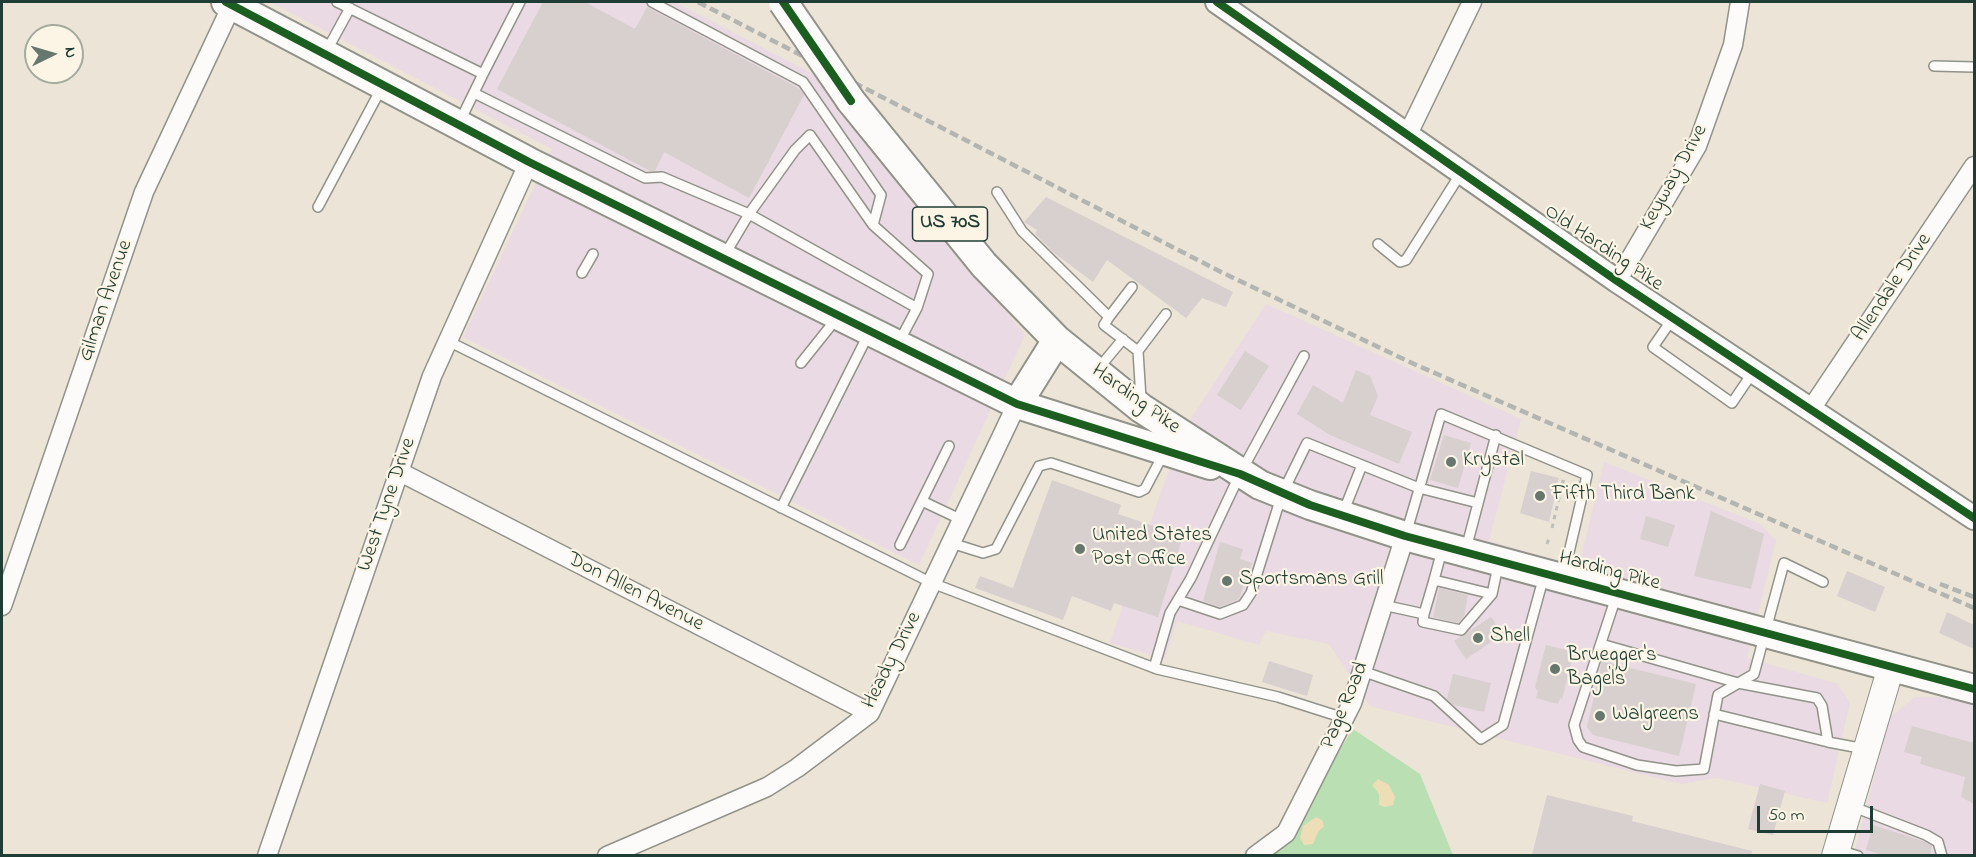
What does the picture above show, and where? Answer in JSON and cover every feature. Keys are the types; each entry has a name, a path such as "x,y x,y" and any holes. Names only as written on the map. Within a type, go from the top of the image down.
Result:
{"main road":[{"name":"Harding Pike","path":"783,2 851,101 984,265 1057,340 1095,373 1141,408 1240,474 1282,494 1405,536 1974,689"},
{"path":"229,3 529,162 1017,404 1240,474"},
{"path":"1017,404 1057,340"},
{"path":"1844,853 1850,805 1891,667"}],"street":[{"name":"Old Harding Pike","path":"1217,2 1617,281 1974,518"},
{"path":"1407,136 1472,2"},
{"name":"Keyway Drive","path":"1617,281 1696,146 1733,45 1740,2"},
{"name":"Gilman Avenue","path":"2,606 144,192 229,3"},
{"name":"West Tyne Drive","path":"267,855 432,376 529,162"},
{"name":"Allendale Drive","path":"1811,410 1974,166"},
{"name":"Heady Drive","path":"606,855 767,787 797,768 870,713 1017,404"},
{"name":"Don Allen Avenue","path":"400,472 870,713"},
{"name":"Page Road","path":"1255,855 1286,833 1344,718 1362,671 1405,536"}],"lane":[{"path":"337,2 483,74"},
{"path":"458,125 520,2"},
{"path":"652,2 803,82 881,195 873,225"},
{"path":"325,54 350,8"},
{"path":"1934,66 1974,67"},
{"path":"318,207 383,85"},
{"path":"474,93 645,178 663,177 749,214 918,308"},
{"path":"723,258 749,214 795,150 810,135 873,225 928,274 918,308 897,345"},
{"path":"1378,244 1400,262 1406,260 1461,174"},
{"path":"997,192 1022,231 1109,317"},
{"path":"582,273 592,254"},
{"path":"1132,287 1104,325 1138,351"},
{"path":"1141,408 1138,351 1166,314"},
{"path":"801,363 838,316"},
{"path":"1673,318 1653,347 1732,403 1754,372"},
{"path":"781,508 870,331"},
{"path":"1095,373 1123,339"},
{"path":"448,340 932,583 1154,668 1278,697 1344,718"},
{"path":"1154,668 1170,613 1240,474 1304,356"},
{"path":"1362,671 1434,696 1481,739 1503,725 1587,475 1496,435 1441,414 1405,536"},
{"path":"1496,435 1478,503 1454,549 1434,579 1432,603 1424,614 1423,622 1461,630 1492,594 1500,561"},
{"path":"1178,600 1220,614 1243,605 1251,593 1282,494 1307,443 1419,488 1478,503"},
{"path":"900,545 949,446"},
{"path":"951,543 983,553 996,549 1038,466 1051,463 1139,492 1145,489 1165,451"},
{"path":"1342,516 1362,465"},
{"path":"922,501 962,520"},
{"path":"1617,593 1574,724 1578,741 1583,747 1637,765 1676,771 1704,769 1718,695 1754,674 1784,563 1823,582"},
{"path":"1434,579 1492,594"},
{"path":"1383,605 1424,614"},
{"path":"1465,610 1477,614"},
{"path":"1601,644 1738,683 1817,698 1822,706 1828,742"},
{"path":"1714,714 1866,749"},
{"path":"1850,805 1926,835 1938,842 1942,855"}],"path":[{"path":"1552,528 1564,477"},
{"path":"1547,544 1549,538"}],"shaded area":[{"path":"270,2 675,2 813,74 1025,335 919,565 463,337 552,149"},
{"path":"1266,304 1521,419 1489,541 1579,566 1604,462 1760,524 1776,540 1747,658 1838,684 1850,703 1827,803 1717,778 1681,784 1370,706 1329,644 1266,631 1259,645 1177,621 1165,659 1110,643 1163,486 1192,417"},
{"path":"1915,697 1963,697 1974,701 1974,855 1853,856 1890,717"}],"green space":[{"path":"1353,729 1420,774 1453,855 1255,856 1286,833"}],"sand":[{"path":"1378,779 1389,785 1395,797 1393,805 1385,807 1379,805 1379,794 1372,785"},
{"path":"1316,817 1322,820 1324,826 1318,832 1313,844 1304,845 1300,838 1303,826"}],"building":[{"path":"543,2 585,2 635,29 647,7 800,89 804,95 749,198 664,152 655,171 650,171 497,89"},
{"path":"1046,197 1233,292 1226,307 1202,298 1186,318 1107,260 1093,282 1054,253 1035,234 1037,230 1024,222"},
{"path":"1245,351 1269,366 1241,410 1217,395"},
{"path":"1356,370 1370,376 1378,396 1370,415 1412,432 1399,464 1330,435 1297,414 1313,385 1343,403"},
{"name":"Krystal","path":"1444,435 1471,443 1458,488 1430,480"},
{"name":"Fifth Third Bank","path":"1531,471 1559,478 1549,522 1520,513"},
{"name":"United States Post Office","path":"1052,480 1121,505 1118,514 1183,536 1158,617 1114,603 1111,611 1072,596 1063,620 975,588 980,576 1013,588"},
{"path":"1711,511 1764,534 1751,589 1694,576"},
{"path":"1646,516 1675,525 1668,547 1640,539"},
{"name":"Sportsmans Grill","path":"1220,542 1243,549 1240,559 1252,563 1239,599 1220,607 1203,601"},
{"path":"1847,571 1885,587 1875,612 1837,596"},
{"name":"Shell","path":"1439,588 1468,595 1464,616 1458,623 1433,617"},
{"path":"1947,612 1974,625 1974,649 1939,633"},
{"name":"Shell","path":"1491,617 1503,634 1466,659 1454,641"},
{"name":"Bruegger's Bagels","path":"1546,645 1574,652 1562,699 1560,698 1558,704 1536,698 1538,691 1535,687"},
{"path":"1269,661 1313,675 1307,696 1262,682"},
{"name":"Walgreens","path":"1602,661 1696,684 1679,756 1593,735 1587,727"},
{"path":"1453,674 1491,683 1484,712 1454,705 1447,699"},
{"path":"1912,726 1974,743 1974,804 1961,797 1965,777 1920,764 1922,757 1904,752"},
{"path":"1760,784 1785,791 1773,835 1748,829"},
{"path":"1547,795 1633,816 1632,821 1752,851 1751,855 1532,855"},
{"path":"1873,825 1923,841 1932,846 1930,855 1883,855 1866,850"}],"railway":[{"path":"698,2 1221,272 1414,364 1974,608"},
{"path":"1940,584 1974,597"}],"cycle path":[{"path":"226,2 529,162 1017,404 1240,474 1310,505 1405,536 1974,689"},
{"path":"783,2 851,101"},
{"path":"1217,2 1617,281 1974,518"}],"place":[{"name":"Krystal","path":"1451,462"},
{"name":"Fifth Third Bank","path":"1540,496"},
{"name":"United States Post Office","path":"1080,549"},
{"name":"Sportsmans Grill","path":"1227,581"},
{"name":"Shell","path":"1478,638"},
{"name":"Bruegger's Bagels","path":"1555,669"},
{"name":"Walgreens","path":"1600,716"}]}
